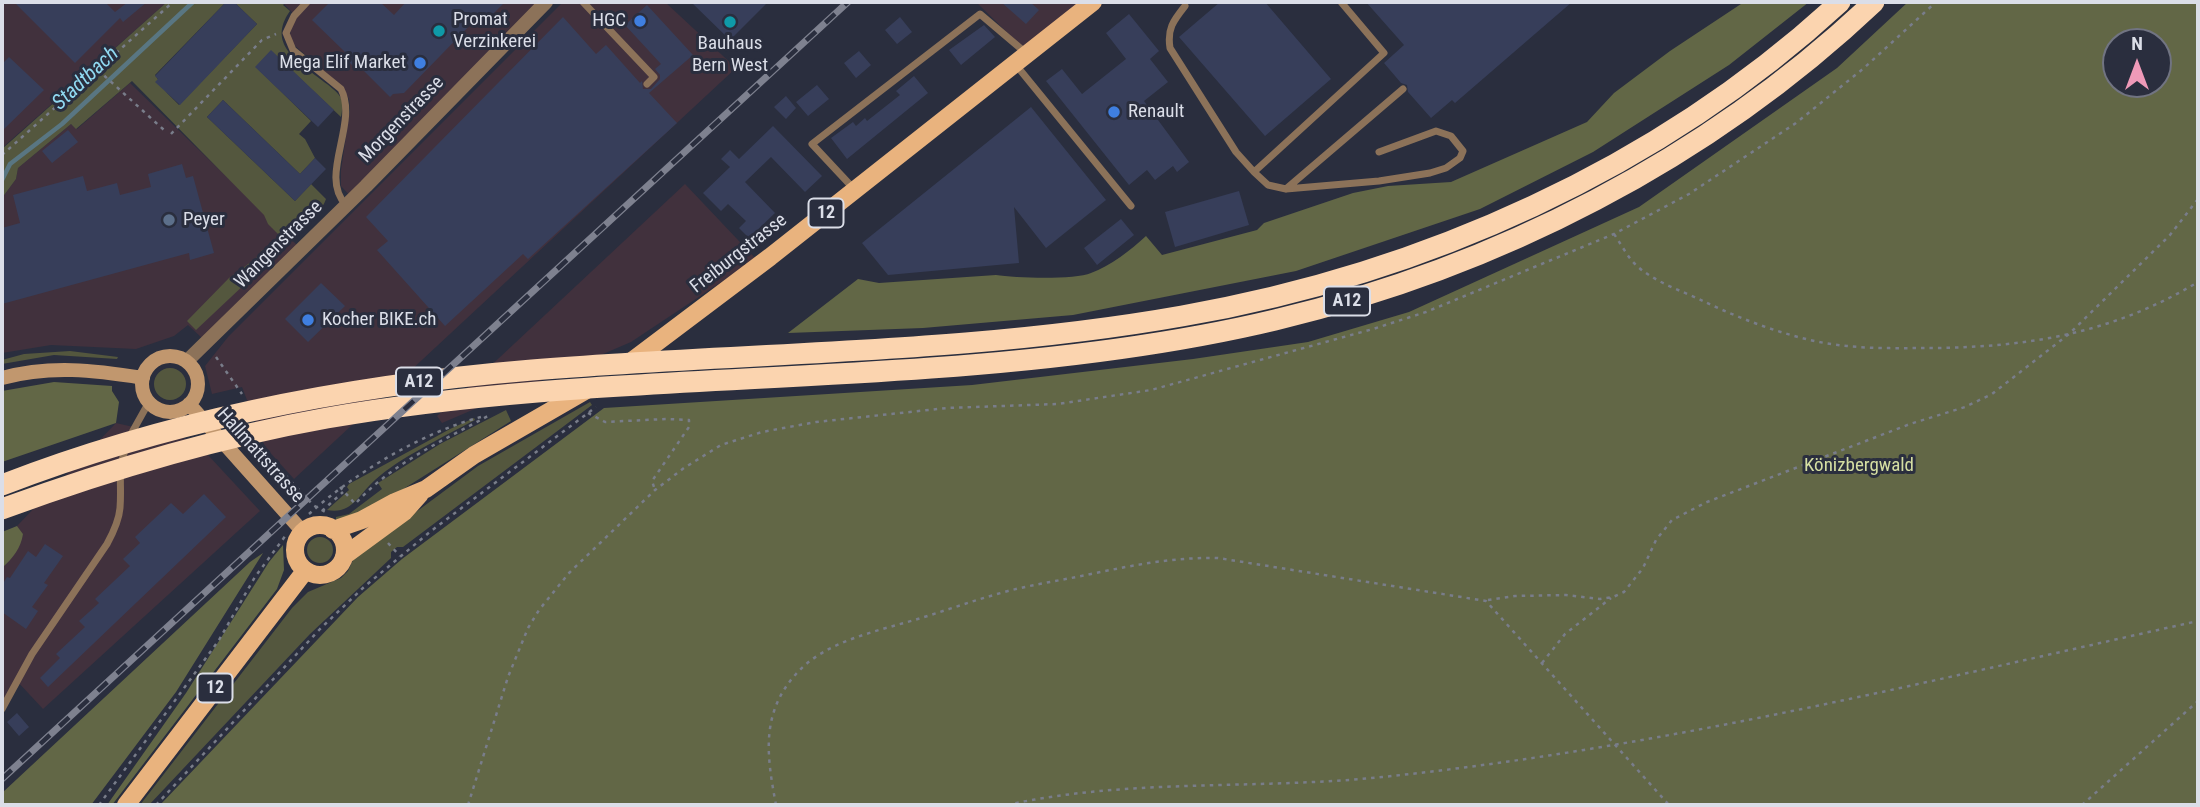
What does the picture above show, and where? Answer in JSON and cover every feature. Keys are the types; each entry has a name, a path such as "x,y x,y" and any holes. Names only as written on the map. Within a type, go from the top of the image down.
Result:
{"highway":[{"name":"A12","path":"2,485 115,446 207,420 365,389 530,370 968,342 1138,324 1269,298 1389,264 1506,218 1621,160 1741,82 1840,2"},
{"name":"A12","path":"2,509 168,454 245,434 327,418 491,396 955,366 1141,346 1273,321 1396,286 1516,239 1593,201 1670,158 1775,85 1874,2"}],"main road":[{"name":"Freiburgstrasse","path":"344,556 404,512 426,489 474,455 635,360 1093,2"},
{"path":"169,356 187,361 196,372 197,393 183,409 169,412 155,407 144,393 143,378 148,367 157,359 169,356"},
{"path":"2,378 28,372 69,369 143,378"},
{"name":"Hallmattstrasse","path":"189,404 303,532"},
{"name":"Freiburgstrasse","path":"333,522 362,520 426,489"},
{"path":"333,522 343,541 344,556"},
{"name":"12","path":"303,532 333,522"},
{"path":"303,532 295,553 305,570"},
{"name":"12","path":"126,805 305,570 314,575 328,574 338,568 344,556"}],"street":[{"name":"Morgenstrasse","path":"346,206 546,2"},
{"name":"Wangenstrasse","path":"187,361 346,206"}],"lane":[{"path":"286,33 294,16 307,2"},
{"path":"583,2 654,77 647,84"},
{"path":"1254,172 1384,54 1341,2"},
{"path":"1185,3 1168,32 1170,48 1230,142 1268,185 1286,189 1379,181 1430,173 1446,168 1460,159 1463,151 1451,136 1436,131 1379,152"},
{"path":"855,189 812,144 979,14 1022,60 1131,206"},
{"name":"Wangenstrasse","path":"286,33 293,50 341,89 344,97 345,122 336,191 346,206"},
{"path":"1286,189 1403,89"},
{"path":"2,709 32,654 116,527 120,507 121,460 149,402"}],"path":[{"path":"2,155 100,71 173,2"},
{"path":"171,134 262,40 272,34 286,33"},
{"path":"100,71 164,130"},
{"path":"1542,663 1565,634 1613,597 1624,592 1643,568 1656,540 1672,520 1707,502 1910,424 1965,407 1992,394 2069,334 2170,235 2198,199"},
{"path":"1614,234 1633,263 1658,280 1733,315 1791,334 1846,346 1990,347 2069,334 2117,320 2198,282"},
{"path":"216,356 241,391 245,402"},
{"path":"468,805 517,652 539,610 569,573 655,490 652,481 688,427 688,420 676,418 605,422 588,413"},
{"path":"319,505 355,476 453,424 488,416 398,467 376,482 353,507"},
{"path":"261,449 333,522"},
{"path":"322,511 345,492 340,486"},
{"path":"99,805 219,640 255,577 282,538"},
{"path":"156,805 320,629 400,556 394,550"},
{"path":"776,805 769,769 768,730 776,704 796,674 822,652 872,633 1008,591 1183,557 1218,558 1486,601 1515,596 1566,595 1600,599 1613,597"},
{"path":"1486,601 1618,745 1669,805"},
{"path":"1007,805 1113,790 1381,777 1618,745 1725,726 2198,621"},
{"path":"2082,805 2198,701"}],"shaded area":[{"path":"2,2 167,2 2,148"},
{"path":"282,2 540,2 351,197 341,186 349,99 341,86 293,44 291,25 296,16"},
{"path":"563,2 665,2 736,68 294,479 265,447 242,387 212,394 205,366 228,337"},
{"path":"976,2 1082,2 1024,49"},
{"path":"130,83 298,246 202,338 188,325 174,336 136,349 51,345 2,353 2,198 16,179 18,168 71,124 77,129"},
{"path":"685,184 756,259 631,342 442,423 437,416"},
{"path":"116,423 195,441 260,511 43,709 16,680 2,709 2,568 23,534 17,526"}],"green space":[{"path":"167,2 226,2 155,75 179,105 257,24 234,2 286,2 283,5 290,11 283,23 284,44 298,61 342,100 341,117 271,51 256,67 311,121 299,134 305,139 315,158 300,174 223,100 207,117 295,201 311,184 326,199 314,218 294,233 280,236 268,224 264,215 132,81 76,129 71,124 18,168 16,179 2,198 2,149"},
{"path":"1744,2 1809,2 1729,65 1593,152 1480,209 1296,271 1073,315 923,328 788,333 858,279 879,283 996,275 1072,277 1098,270 1113,262 1146,236 1162,255 1257,230 1264,223 1353,193 1388,186 1451,182 1587,122 1614,93 1670,51"},
{"name":"Könizbergwald","path":"1908,2 2198,2 2198,805 160,805 358,597 402,559 604,408 972,385 1193,359 1308,342 1409,312 1639,207 1837,68"},
{"path":"262,250 266,256 264,266 196,330 187,321 229,278 255,259"},
{"path":"70,351 118,357 54,355 2,364 2,360 24,354"},
{"path":"170,368 181,373 186,384 181,395 170,400 159,395 154,384 159,373"},
{"path":"54,382 112,386 119,402 116,423 2,462 2,391"},
{"path":"590,402 592,405 403,547 397,547 391,552 391,558 310,634 149,805 140,805 292,608 308,592 341,578 354,558 478,466"},
{"path":"506,410 511,421 370,510 341,521 336,519 349,514 382,489 378,483 440,444"},
{"path":"474,418 475,420 385,472 349,506 336,511 327,510 349,490 349,484"},
{"path":"17,526 23,534 20,544 13,557 2,568 2,532"},
{"path":"320,537 329,541 333,550 329,559 320,563 311,559 307,550 311,541"},
{"path":"283,545 284,570 277,589 112,805 107,805 186,693 269,562"},
{"path":"263,553 176,692 91,805 2,805 2,793 250,562"}],"building":[{"path":"14,2 105,2 115,12 128,2 147,2 123,22 120,18 75,63"},
{"path":"226,2 234,2 257,24 180,105 155,82 158,79 155,76"},
{"path":"330,2 380,2 394,15 406,2 505,2 484,23 478,17 404,93 390,97 360,67 357,70 342,55 345,52 312,20"},
{"name":"Bauhaus Bern West","path":"691,2 768,2 730,40"},
{"path":"1001,2 1030,2 1039,10 1026,24"},
{"path":"1220,2 1265,2 1331,79 1265,136 1179,37"},
{"path":"1366,2 1572,2 1455,103 1452,100 1431,118 1408,92 1407,85 1401,83 1384,63 1404,45"},
{"path":"647,5 693,55 649,93 677,123 528,259 523,254 445,326 377,250 388,241 366,217 563,17 596,54 606,45 640,83 642,81 643,89 651,89 660,79 655,69 661,64 625,25"},
{"path":"1129,14 1159,51 1150,59 1168,82 1144,101 1189,162 1177,172 1173,166 1155,180 1147,170 1129,185 1046,81 1062,69 1082,94 1126,59 1106,33"},
{"path":"900,17 912,32 897,44 885,30"},
{"path":"984,25 995,37 961,65 949,50"},
{"path":"271,50 334,110 318,127 255,67"},
{"path":"859,51 871,65 856,78 844,63"},
{"path":"9,57 44,90 2,131 2,64"},
{"path":"914,76 928,93 847,159 831,138 853,122 856,126 865,118 867,121 900,95 896,91"},
{"path":"817,85 829,99 808,116 796,102"},
{"path":"786,96 796,108 786,119 774,107"},
{"path":"223,100 300,174 315,158 326,169 295,201 207,117"},
{"path":"1031,107 1106,200 1046,248 1014,207 1019,263 888,275 862,243"},
{"path":"773,126 822,176 805,192 771,157 745,182 775,213 749,238 739,228 746,221 728,204 721,211 703,193 730,167 721,159 730,150 739,159"},
{"path":"68,130 78,142 52,163 42,151"},
{"path":"182,164 186,178 193,176 214,253 190,260 189,253 2,304 2,228 20,223 13,195 83,176 87,191 117,183 120,195 151,187 148,174"},
{"path":"1239,191 1249,225 1175,247 1165,212"},
{"path":"1121,219 1134,235 1097,265 1084,248"},
{"path":"321,283 345,306 308,342 285,319"},
{"path":"204,494 226,517 48,687 40,678 60,658 56,654 85,627 79,621 99,603 95,599 130,566 123,559 140,543 135,537 171,503 183,514"},
{"path":"45,544 63,556 44,583 48,585 32,607 38,611 26,629 2,612 2,585 7,577 10,578 28,551 36,557"},
{"path":"17,713 29,727 19,736 7,722"}],"waterway":[{"name":"Stadtbach","path":"2,180 10,164 62,124 193,2"}],"railway":[{"path":"2,779 848,2"}],"place":[{"name":"HGC","path":"640,21"},
{"name":"Bauhaus Bern West","path":"730,22"},
{"name":"Promat Verzinkerei","path":"439,31"},
{"name":"Mega Elif Market","path":"420,63"},
{"name":"Renault","path":"1114,112"},
{"name":"Peyer","path":"169,220"},
{"name":"Kocher BIKE.ch","path":"308,320"}]}
